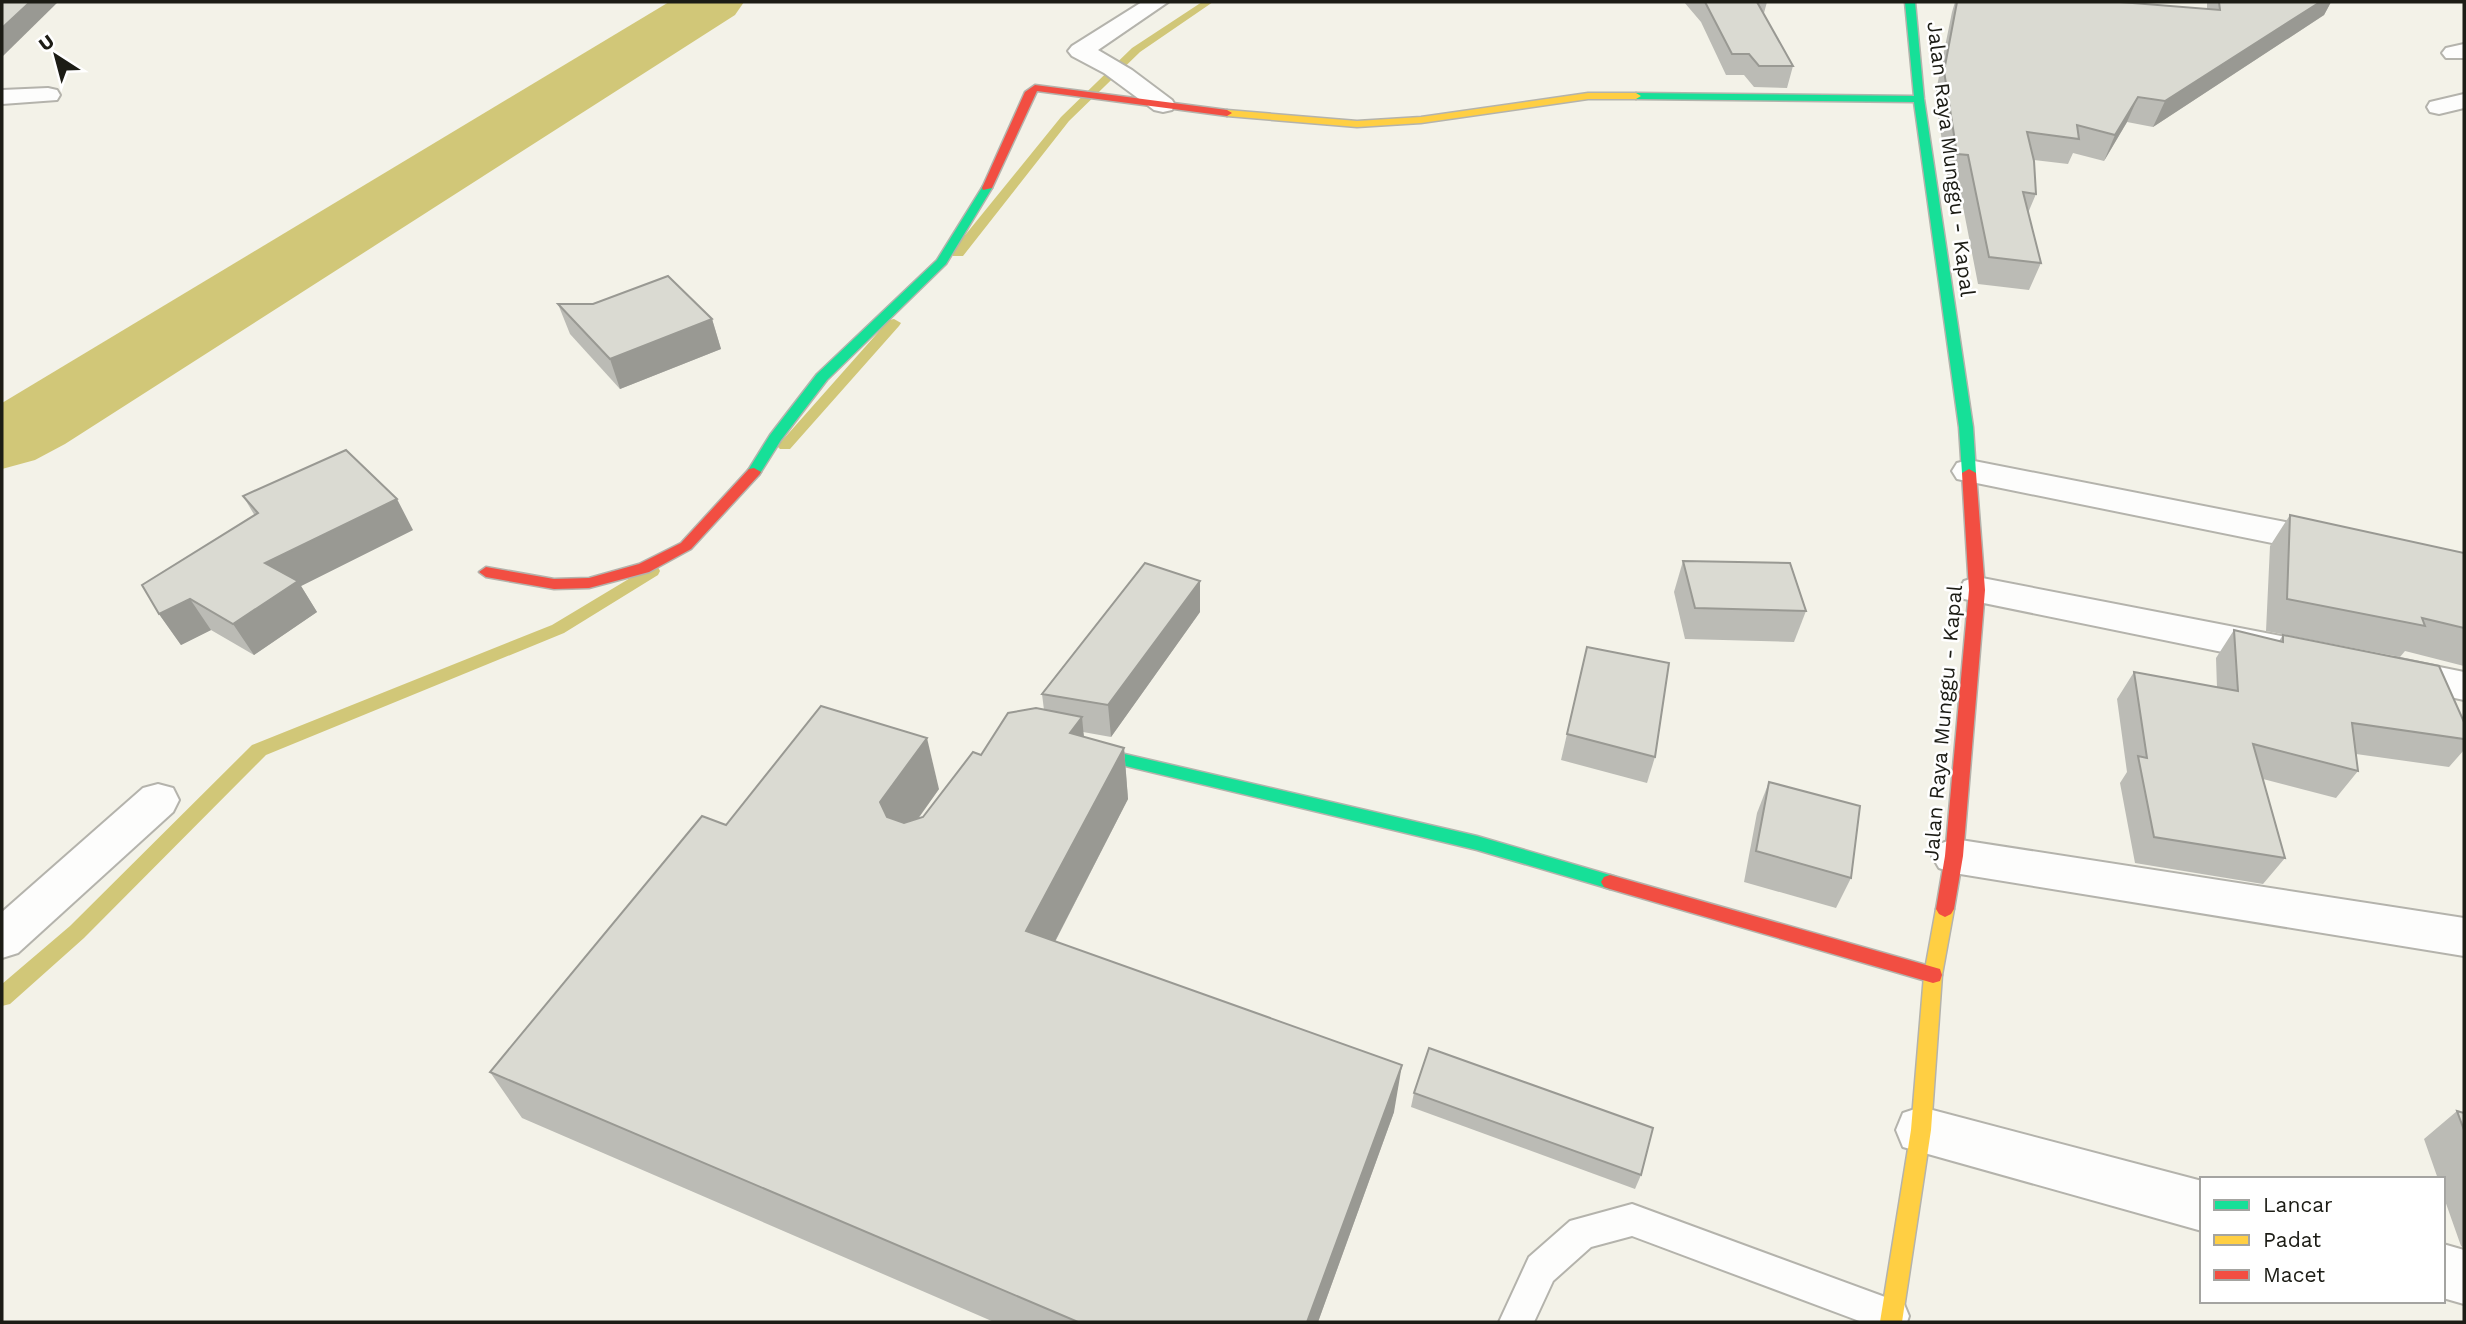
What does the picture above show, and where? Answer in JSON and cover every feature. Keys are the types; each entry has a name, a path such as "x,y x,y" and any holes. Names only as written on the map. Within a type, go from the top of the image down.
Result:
{"street":[{"path":"1157,2 1080,51 1095,57 1163,104"},
{"name":"Jalan Raya Munggu - Kapal","path":"1891,1319 1921,1130 1933,975 1954,856 1977,590 1966,426 1919,99 1910,2"},
{"path":"486,572 554,584 589,583 644,568 685,546 758,467 775,438 822,377 942,262 989,185 1030,92 1039,88 1256,117 1357,124 1421,120 1588,96 1919,99"},
{"path":"2,97 47,95"},
{"path":"2440,107 2464,101"},
{"path":"1969,471 2368,551"},
{"path":"1977,590 2315,657"},
{"path":"2356,665 2464,686"},
{"path":"1057,745 1477,843 1933,975"},
{"path":"2,939 158,800"},
{"path":"1954,856 2464,937"},
{"path":"1921,1130 2200,1205"},
{"path":"2445,1272 2464,1277"}],"lane":[{"path":"1516,1322 1541,1269 1582,1233 1632,1220 1891,1319"}],"building":[{"path":"2,2 30,2 2,28"},
{"path":"1705,2 1757,2 1793,66 1759,66 1749,54 1732,54"},
{"path":"1957,2 2120,2 2220,10 2219,2 2320,2 2165,101 2138,97 2115,135 2077,125 2079,139 2027,132 2034,161 2036,194 2023,192 2041,263 1989,257 1968,155 1957,154 1944,71"},
{"path":"668,276 712,319 610,359 558,304 593,304"},
{"path":"346,450 397,499 265,563 298,581 233,624 190,599 159,614 142,585 258,513 243,496"},
{"path":"2290,515 2464,553 2464,628 2422,618 2425,626 2287,599"},
{"path":"1683,561 1790,563 1806,611 1695,608"},
{"path":"1145,563 1200,581 1108,705 1042,694"},
{"path":"2234,630 2283,642 2283,635 2439,666 2464,722 2464,739 2352,723 2358,771 2253,744 2285,858 2154,837 2138,756 2147,758 2134,672 2238,691"},
{"path":"1587,647 1669,663 1655,757 1567,734"},
{"path":"821,706 927,738 880,802 887,817 904,823 923,817 973,752 981,755 1008,713 1036,708 1082,717 1070,733 1124,748 1026,931 1402,1065 1307,1322 1078,1322 490,1072 702,816 726,825"},
{"path":"1769,782 1860,806 1851,878 1756,851"},
{"path":"1429,1048 1653,1128 1641,1175 1414,1093"},
{"path":"2457,1111 2464,1113 2464,1130"}],"waterway":[{"path":"2,440 32,424 713,2"},
{"path":"958,253 1065,119 1136,50 1208,2"},
{"path":"785,446 894,323"},
{"path":"2,997 77,932 259,750 558,629 652,571"}],"traffic: fast":[{"path":"1910,2 1919,99 1966,427 1969,473"},
{"path":"1636,96 1919,99"},
{"path":"754,472 775,438 822,377 942,262 987,188"},
{"path":"1073,748 1477,843 1610,882"}],"traffic: slow":[{"path":"1227,113 1357,124 1421,120 1588,96 1636,96"},
{"path":"1891,1322 1921,1130 1933,975 1945,909"}],"traffic: jam":[{"path":"987,188 1030,92 1035,88 1227,113"},
{"path":"486,572 554,584 589,583 644,568 686,546 754,472"},
{"path":"1945,909 1954,856 1977,590 1969,473"},
{"path":"1610,882 1933,975"}]}
